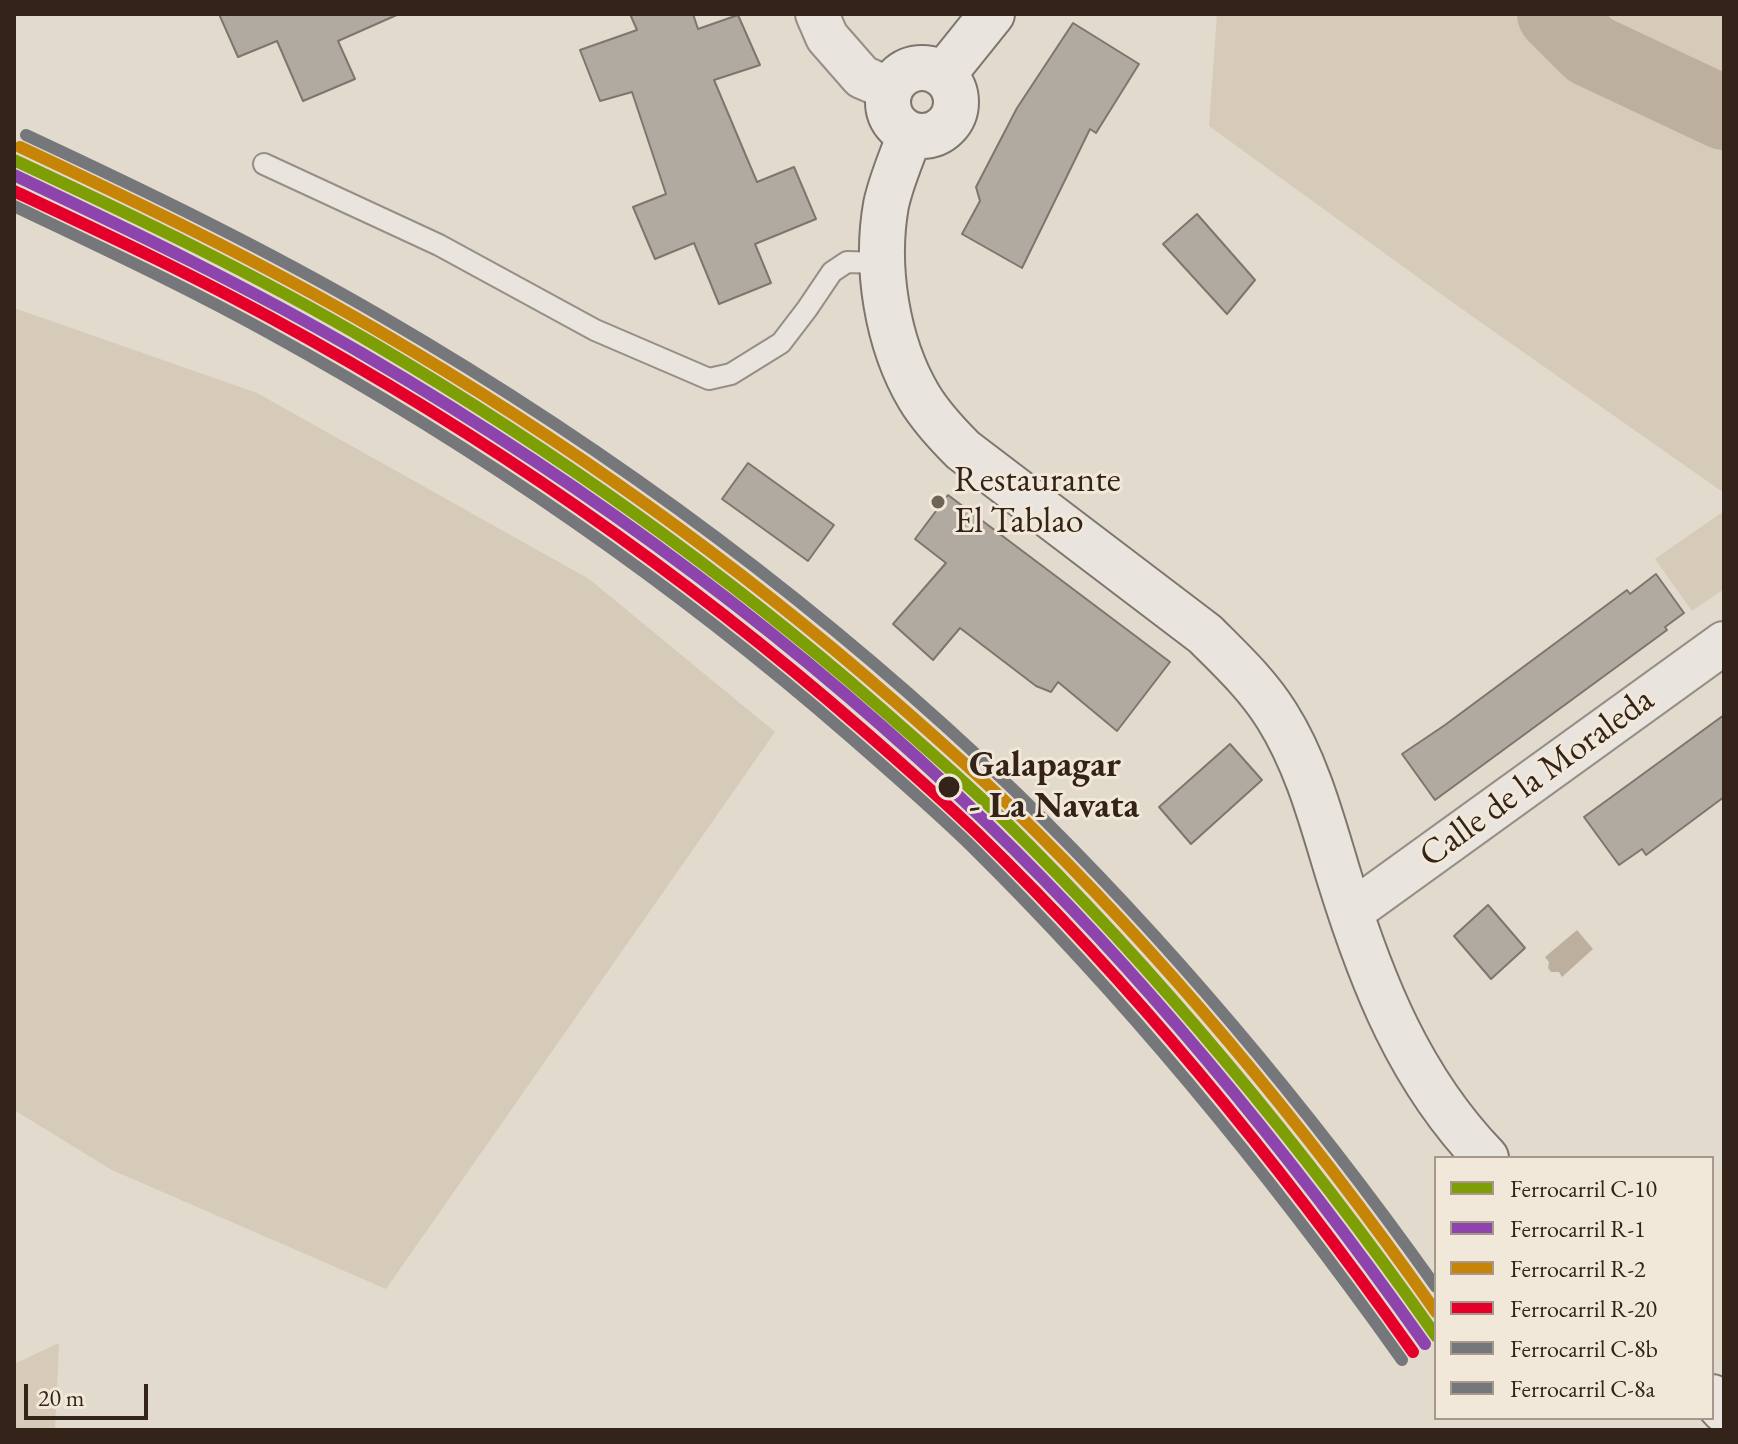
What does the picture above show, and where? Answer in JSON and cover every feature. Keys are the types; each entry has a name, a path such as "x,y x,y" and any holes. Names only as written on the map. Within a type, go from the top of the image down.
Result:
{"main road":[{"path":"943,75 992,14"},
{"path":"913,69 934,70 943,75 955,93 954,114 949,124 931,136 910,134 900,129 889,110 890,89 903,73 913,69"},
{"path":"910,134 887,202 881,263 889,318 906,370 919,397 963,450 1205,634 1262,694 1292,742 1387,1011 1413,1060 1452,1118 1484,1156"}],"street":[{"path":"817,14 827,37 862,77 890,89"},
{"name":"Calle de la Moraleda","path":"1350,913 1724,643"}],"lane":[{"path":"264,164 439,245 595,330 709,379 731,374 781,343 832,272 847,262 881,263"}],"shaded area":[{"path":"1217,14 1724,14 1724,493 1209,126"},
{"path":"14,308 257,393 589,579 775,732 386,1289 112,1170 14,1110"},
{"path":"1724,511 1724,589 1692,611 1655,559"},
{"path":"1577,930 1593,949 1562,977 1559,972 1551,972 1545,957"},
{"path":"59,1343 55,1430 14,1430 14,1364"}],"building":[{"path":"219,14 399,14 338,41 355,79 303,101 277,41 238,57"},
{"path":"630,14 693,14 698,29 738,15 760,65 714,80 757,182 794,167 816,219 755,244 771,283 719,304 694,243 655,259 633,207 666,194 632,92 600,101 580,50 637,30"},
{"path":"1073,23 1139,64 1096,133 1090,129 1022,268 962,234 980,201 976,187 1017,108"},
{"path":"1197,214 1255,280 1227,314 1163,244"},
{"path":"748,463 834,525 808,561 722,499"},
{"path":"948,495 1170,662 1117,731 1058,682 1051,692 1036,686 960,628 933,660 893,624 946,563 915,539"},
{"path":"1656,574 1684,613 1665,627 1667,630 1435,800 1402,754 1627,590 1630,594"},
{"path":"1724,715 1724,797 1646,855 1642,849 1619,865 1584,817"},
{"path":"1230,744 1262,780 1191,844 1159,807"},
{"path":"1488,905 1525,948 1491,979 1454,936"}],"waterway":[{"path":"1554,14 1590,50 1724,113"}],"rail line":[{"name":"C-8b","path":"26,135 250,244 338,291 466,367 633,477 792,596 944,725 1017,793 1130,909 1289,1093 1434,1284"},
{"name":"R-2","path":"20,147 245,257 445,371 644,502 832,648 996,792 1181,986 1338,1178 1434,1309"},
{"name":"C-10","path":"14,160 241,270 440,384 634,513 818,655 987,803 1119,940 1231,1067 1284,1133 1434,1333"},
{"name":"R-1","path":"14,175 277,306 446,404 610,512 689,570 842,692 987,823 1106,945 1272,1140 1425,1344"},
{"name":"R-20","path":"14,191 239,301 427,409 503,457 652,561 794,672 965,822 1097,957 1261,1149 1413,1352"},
{"name":"C-8a","path":"14,206 238,316 422,422 642,570 781,679 957,833 1088,968 1251,1159 1402,1360"}],"place":[{"name":"Restaurante El Tablao","path":"938,502"},
{"name":"Galapagar - La Navata","path":"949,787"}]}
